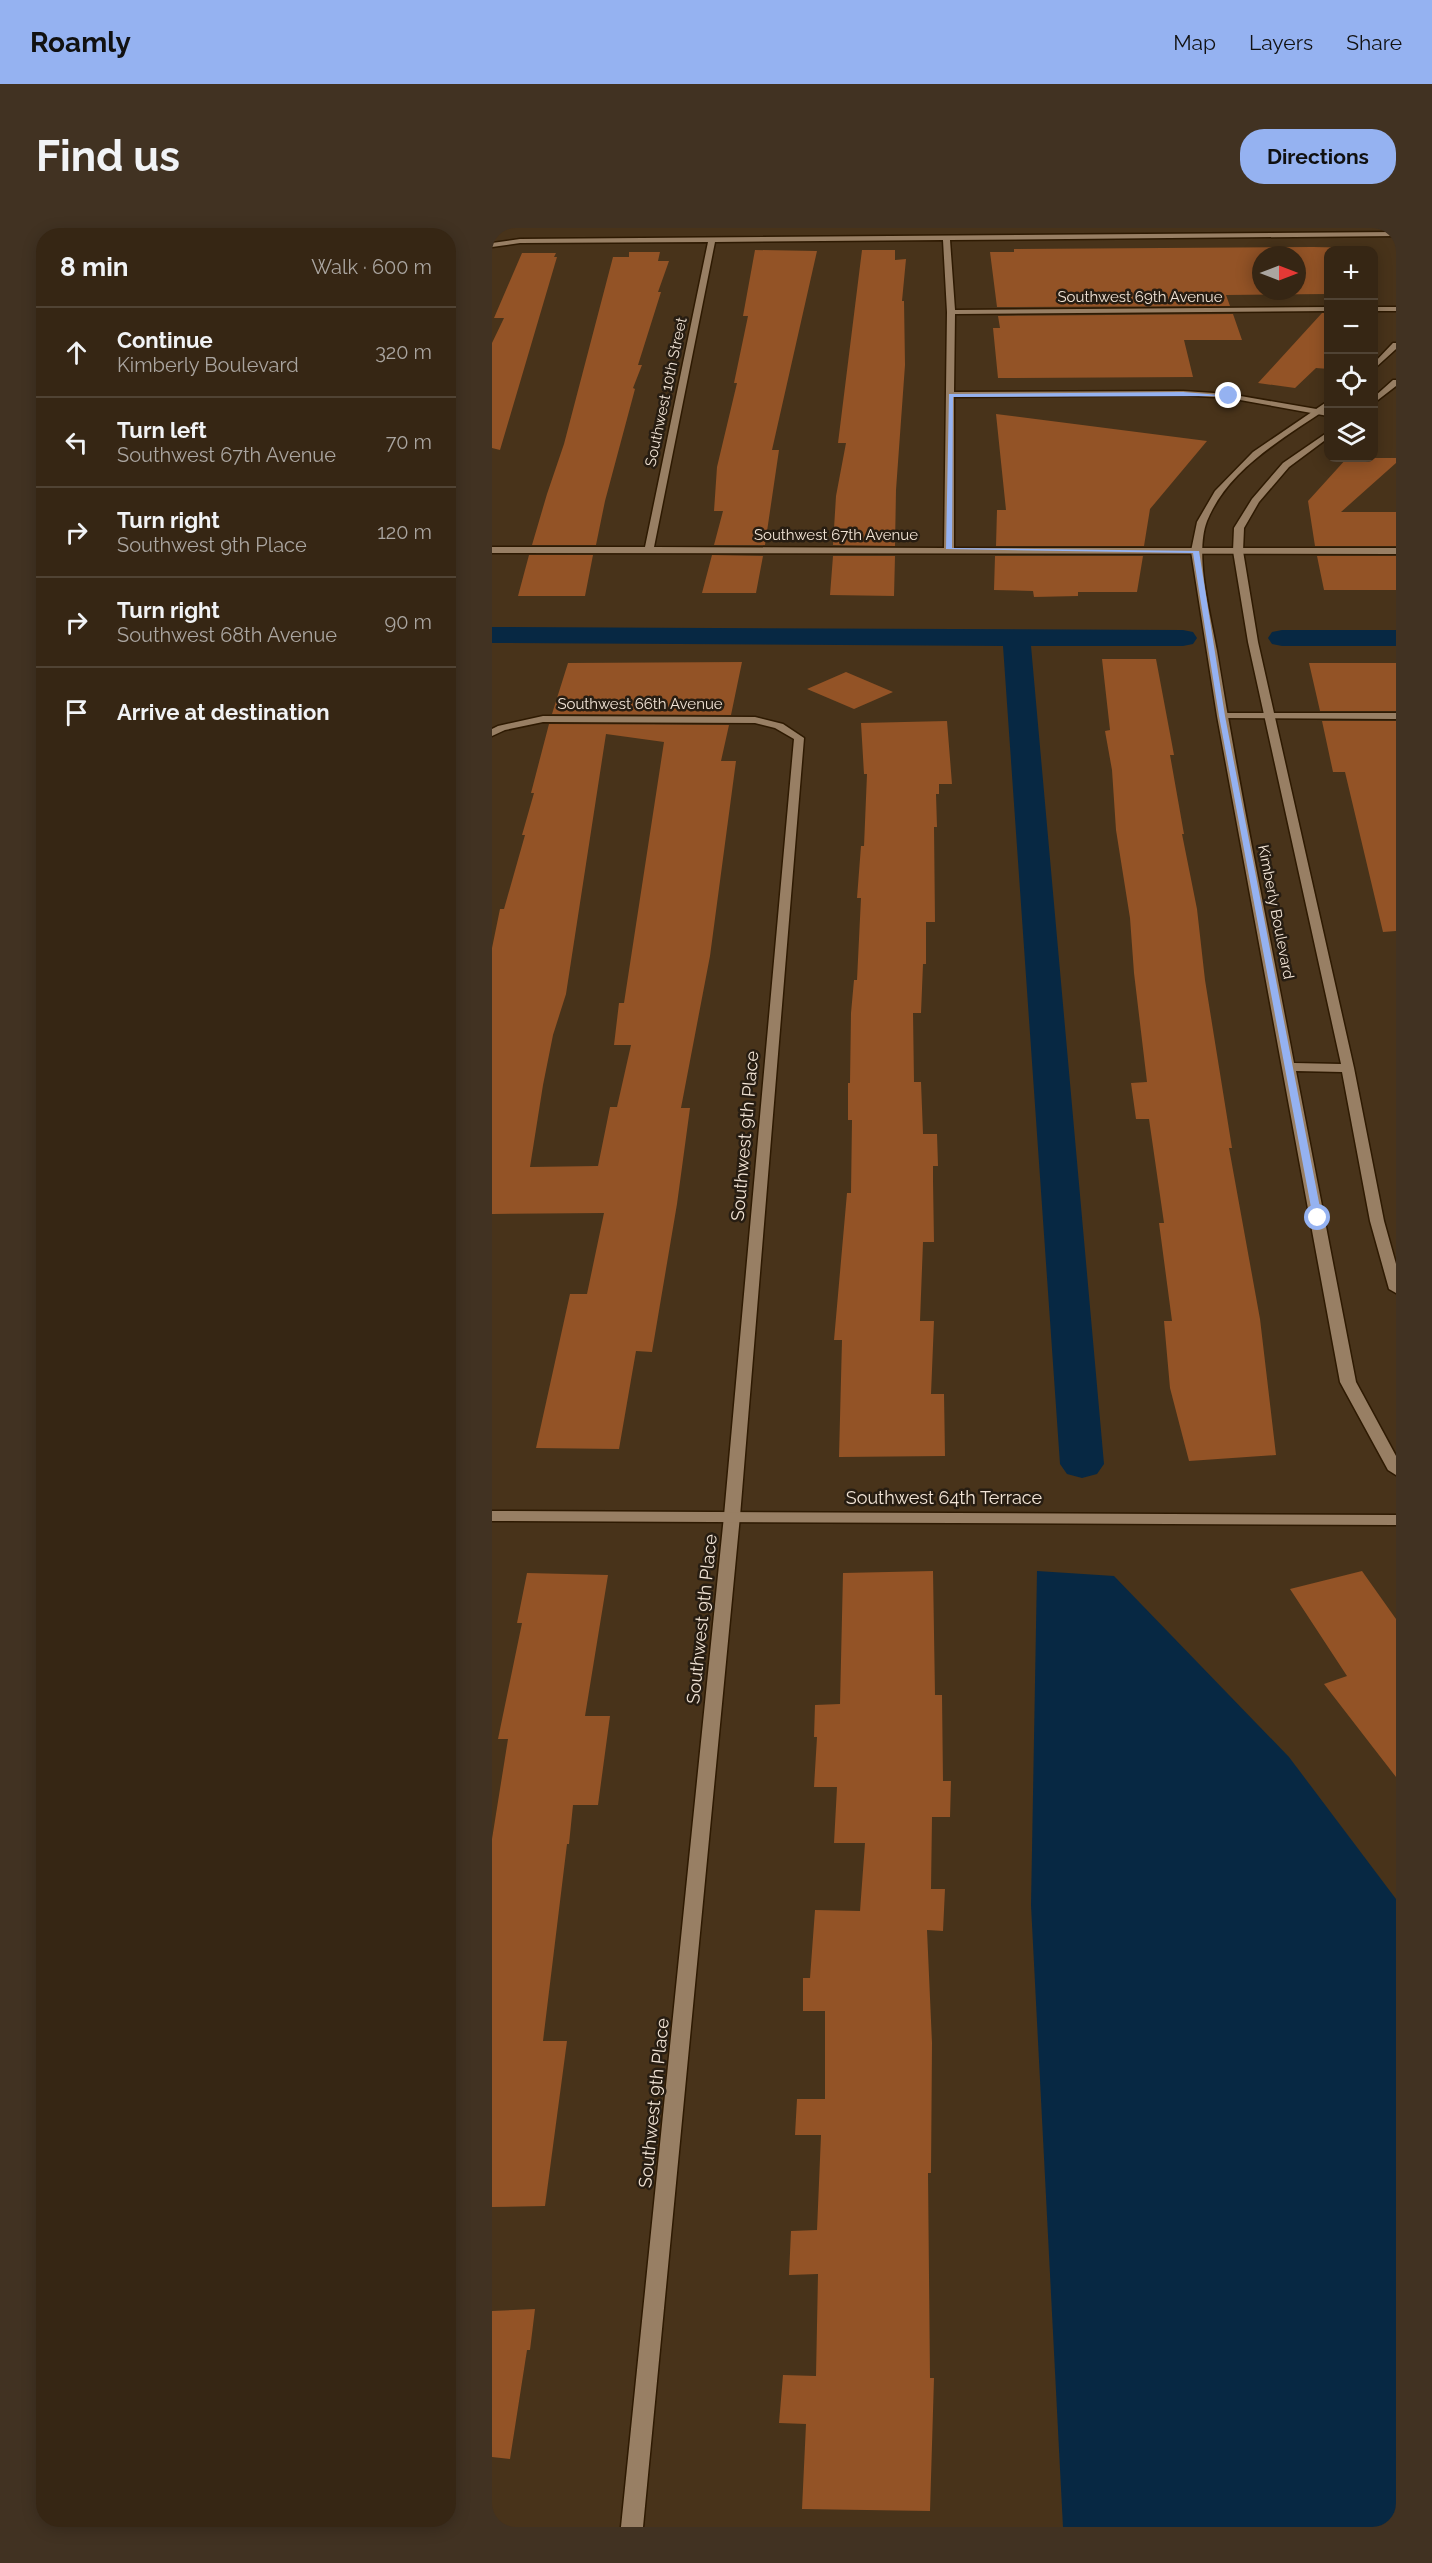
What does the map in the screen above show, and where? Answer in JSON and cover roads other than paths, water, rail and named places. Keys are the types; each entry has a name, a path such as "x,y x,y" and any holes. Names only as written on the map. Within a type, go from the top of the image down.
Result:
{"street":[{"path":"492,245 520,241 1396,234"},
{"path":"946,238 951,312 949,549"},
{"name":"Southwest 10th Street","path":"649,550 712,239"},
{"name":"Southwest 69th Avenue","path":"951,312 1324,309"},
{"path":"1378,309 1396,309"},
{"path":"1378,363 1396,345"},
{"path":"1378,398 1396,382"},
{"path":"951,395 1183,393 1229,396 1324,413"},
{"name":"Kimberly Boulevard","path":"1324,413 1256,454 1218,493 1202,522 1196,551 1222,716 1348,1382 1396,1470"},
{"name":"Kimberly Boulevard","path":"1324,438 1286,465 1255,501 1239,528 1238,551 1253,642 1348,1068 1377,1221 1396,1289"},
{"name":"Southwest 67th Avenue","path":"492,550 1396,551"},
{"path":"1222,716 1396,716"},
{"name":"Southwest 66th Avenue","path":"497,731 543,719 755,720 779,726"},
{"name":"Southwest 9th Place","path":"632,2527 732,1516 799,738 779,726"},
{"path":"1289,1067 1348,1068"},
{"name":"Southwest 64th Terrace","path":"492,1516 1396,1520"}],"water":[{"path":"1037,1571 1114,1576 1289,1757 1396,1899 1396,2527 1063,2527 1031,1905"}],"waterway":[{"path":"492,635 1016,637"},
{"path":"1016,637 1183,638"},
{"path":"1016,637 1082,1464"},
{"path":"1282,638 1396,638"}]}
